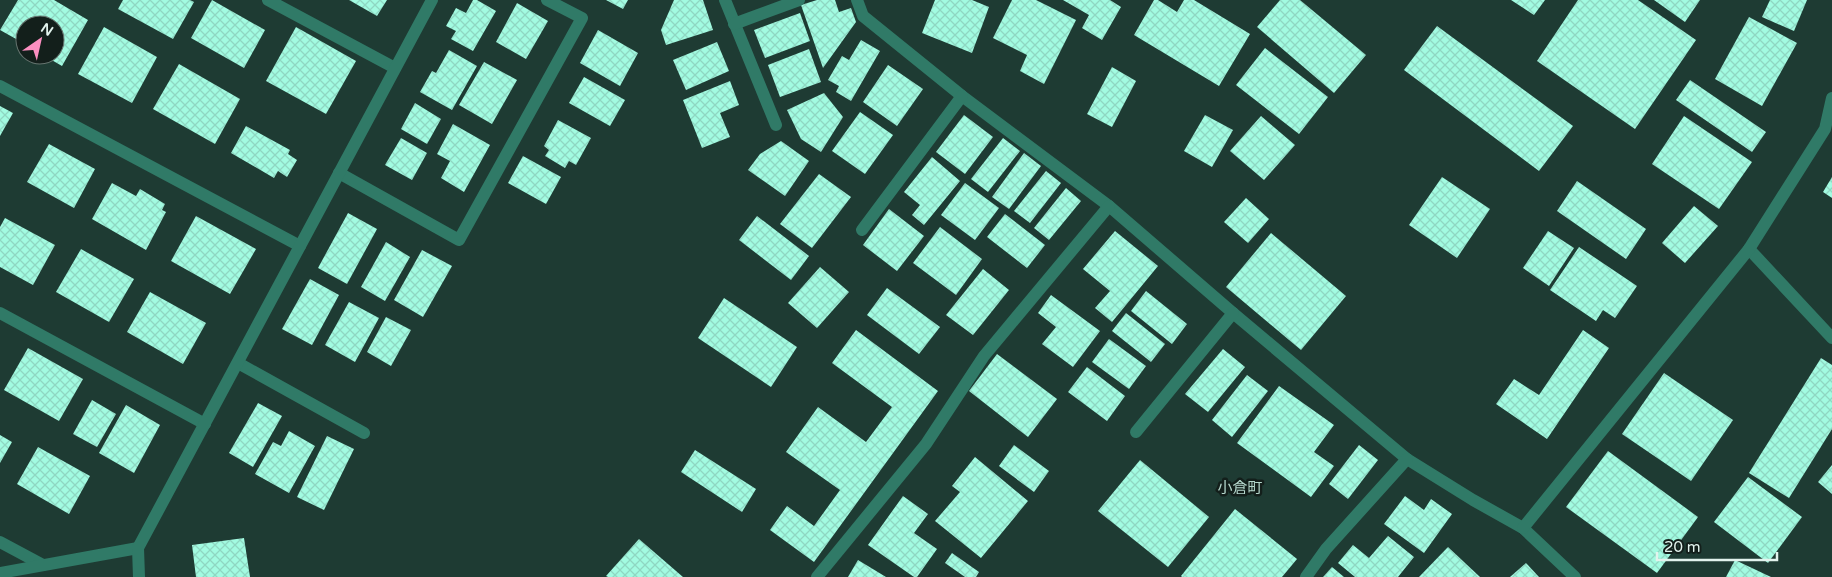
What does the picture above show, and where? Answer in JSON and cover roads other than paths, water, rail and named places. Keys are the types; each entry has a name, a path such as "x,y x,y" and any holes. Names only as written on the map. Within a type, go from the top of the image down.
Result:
{"street":[{"path":"268,0 396,68"},
{"path":"139,577 138,548 432,0"},
{"path":"339,173 459,240 582,18 547,0"},
{"path":"725,0 776,126"},
{"path":"734,24 799,0"},
{"path":"857,0 863,16 962,96 1109,206 1407,459 1523,528 1575,577"},
{"path":"0,86 300,246"},
{"path":"862,230 962,96"},
{"path":"1523,528 1749,249 1828,130 1832,98"},
{"path":"818,577 926,444 984,356 1109,206"},
{"path":"1749,249 1832,338"},
{"path":"0,313 205,424"},
{"path":"1136,432 1233,313"},
{"path":"238,362 364,433"},
{"path":"1306,577 1326,549 1407,459"},
{"path":"0,542 43,565"},
{"path":"0,573 138,548"}],"district":[{"name":"小倉町","path":"1240,488"}]}
